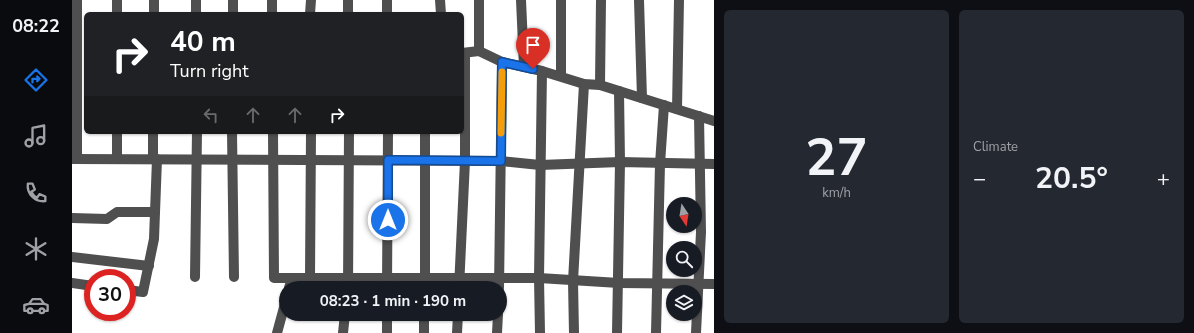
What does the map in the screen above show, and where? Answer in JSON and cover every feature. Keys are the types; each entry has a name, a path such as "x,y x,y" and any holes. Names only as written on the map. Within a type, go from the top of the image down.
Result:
{"street":[{"path":"77,0 78,50 74,159 198,159 232,161 312,159 349,162 388,160 501,161 540,165 581,165 620,162 714,164"},
{"path":"117,0 117,12"},
{"path":"154,0 154,12"},
{"path":"196,0 196,12"},
{"path":"232,0 233,12"},
{"path":"272,0 272,12"},
{"path":"310,0 310,12"},
{"path":"348,0 348,12"},
{"path":"387,0 387,12"},
{"path":"440,0 440,12"},
{"path":"479,0 479,51"},
{"path":"521,0 524,67"},
{"path":"561,0 561,76"},
{"path":"600,85 601,0"},
{"path":"639,0 642,98"},
{"path":"677,109 679,0"},
{"path":"464,53 479,51 502,62 561,76 584,84 600,85 714,121"},
{"path":"499,281 502,62"},
{"path":"540,333 539,278 542,71"},
{"path":"574,333 573,281 581,165 584,84"},
{"path":"616,333 620,162 619,91"},
{"path":"656,333 660,164 664,105"},
{"path":"459,281 465,161 464,107"},
{"path":"696,333 701,232 699,116"},
{"path":"117,134 117,159"},
{"path":"136,291 143,292 154,239 155,159 153,134"},
{"path":"195,277 198,159 197,134"},
{"path":"232,134 234,277"},
{"path":"273,134 274,278 349,277 374,281"},
{"path":"310,278 311,134"},
{"path":"349,134 349,281"},
{"path":"387,281 388,134"},
{"path":"425,134 425,281"},
{"path":"72,218 107,219 117,212 155,212"},
{"path":"72,257 148,266"},
{"path":"507,282 539,278 618,283 714,284"},
{"path":"72,283 84,285"},
{"path":"277,333 280,321"},
{"path":"343,333 344,321"},
{"path":"387,321 387,333"},
{"path":"424,321 424,333"},
{"path":"457,333 458,321"},
{"path":"497,333 498,321"}],"slow traffic":[{"path":"501,133 502,72"}],"route":[{"path":"388,220 388,160 501,161 502,62 533,69"}]}
